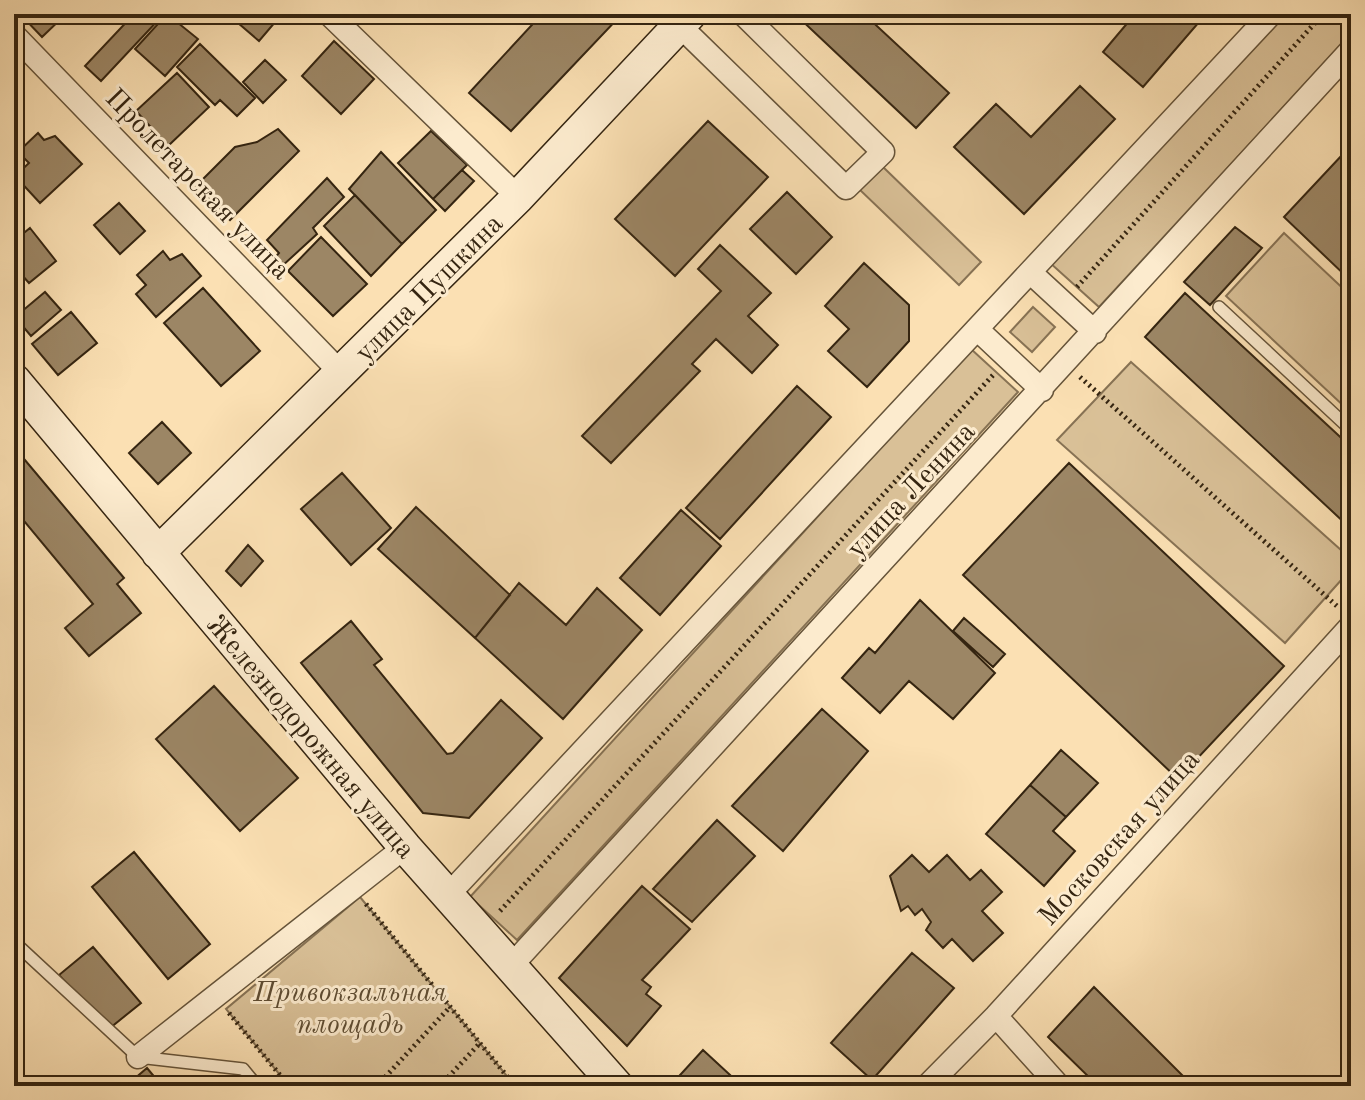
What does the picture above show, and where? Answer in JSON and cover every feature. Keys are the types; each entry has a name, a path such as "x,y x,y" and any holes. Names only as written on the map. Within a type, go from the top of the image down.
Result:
{"main road":[{"name":"улица Пушкина","path":"158,553 518,197 684,20"},
{"name":"Железнодорожная улица","path":"14,380 405,847 617,1086"}],"street":[{"path":"329,14 518,197"},
{"path":"684,20 846,188 883,152 743,14"},
{"path":"448,895 1271,14"},
{"name":"Пролетарская улица","path":"14,35 342,374"},
{"name":"улица Ленина","path":"510,967 1351,50"},
{"path":"1031,273 1095,332"},
{"path":"978,330 1042,390"},
{"name":"Московская улица","path":"927,1086 996,1016 1345,617"},
{"path":"138,1057 405,847"},
{"path":"996,1016 1059,1086"}],"lane":[{"path":"899,14 902,17 905,14"},
{"path":"1219,307 1351,430"},
{"path":"14,942 138,1057 243,1069 257,1086"}],"path":[{"path":"1063,302 1323,14"},
{"path":"480,932 1008,358"},
{"path":"1065,364 1345,617"},
{"path":"360,897 515,1086"},
{"path":"377,1086 450,1007"},
{"path":"226,1009 289,1086"},
{"path":"440,1086 480,1043"}],"green space":[{"path":"1277,14 1351,14 1351,34 1099,307 1049,262"},
{"path":"881,165 981,262 959,285 859,189"},
{"path":"1284,233 1351,296 1351,404 1347,409 1226,296"},
{"path":"1033,307 1055,327 1032,352 1010,332"},
{"path":"971,349 1018,392 517,940 470,897"},
{"path":"1131,362 1351,559 1351,569 1285,643 1057,440"},
{"name":"Привокзальная площадь","path":"360,897 515,1086 289,1086 226,1009"}],"building":[{"path":"20,14 66,14 42,37"},
{"path":"134,14 164,14 101,81 85,66"},
{"path":"167,14 198,39 165,76 135,49"},
{"path":"234,14 282,14 259,41 231,17"},
{"path":"542,14 622,14 511,131 469,93"},
{"path":"795,14 864,14 949,93 916,128"},
{"path":"1135,14 1206,14 1143,87 1103,52"},
{"path":"334,41 374,79 341,114 302,76"},
{"path":"200,44 255,98 237,116 220,100 215,105 177,67"},
{"path":"265,60 286,80 263,103 243,82"},
{"path":"177,73 209,107 168,146 136,111"},
{"path":"1080,86 1115,119 1024,214 954,147 996,104 1031,137"},
{"path":"708,121 768,177 675,276 615,219"},
{"path":"278,129 299,151 230,220 196,186 235,147 257,142"},
{"path":"431,131 467,165 433,199 398,163"},
{"path":"38,133 44,140 55,136 82,164 40,203 15,176 29,163 18,152"},
{"path":"381,152 436,210 402,244 349,189"},
{"path":"1344,153 1351,159 1351,281 1284,217"},
{"path":"462,170 474,181 445,211 433,199"},
{"path":"327,178 344,197 313,228 317,234 280,268 272,261 279,253 267,240"},
{"path":"787,192 832,237 796,274 750,229"},
{"path":"355,195 402,244 371,276 324,226"},
{"path":"119,203 145,231 120,254 94,225"},
{"path":"1235,227 1262,248 1210,305 1184,282"},
{"path":"30,228 56,261 29,283 21,274 14,280 14,241"},
{"path":"321,237 367,284 333,316 288,271"},
{"path":"720,245 771,293 748,316 778,345 752,373 716,339 692,364 700,371 611,463 582,436 721,291 698,269"},
{"path":"163,251 170,260 182,254 201,276 156,317 136,294 146,285 137,275"},
{"path":"864,263 909,305 909,341 867,387 828,351 849,329 825,306"},
{"path":"203,288 260,351 221,386 164,323"},
{"path":"45,292 61,310 31,336 15,317"},
{"path":"1185,293 1351,447 1351,523 1348,526 1145,337"},
{"path":"71,312 97,343 58,375 32,344"},
{"path":"797,386 831,417 720,539 686,508"},
{"path":"162,422 191,453 158,484 129,453"},
{"path":"14,447 124,578 117,584 141,613 89,656 65,628 93,604 14,509"},
{"path":"1069,463 1284,666 1178,779 963,575"},
{"path":"342,473 391,528 351,565 301,509"},
{"path":"416,507 510,595 475,638 378,549"},
{"path":"681,510 721,546 660,615 620,578"},
{"path":"248,545 263,561 241,586 226,571"},
{"path":"519,583 566,625 597,588 642,630 563,719 475,638"},
{"path":"920,600 995,673 953,719 909,681 880,713 842,678 869,648 875,653"},
{"path":"964,618 1005,654 993,667 953,631"},
{"path":"351,621 382,659 374,665 447,754 453,753 501,700 542,738 469,818 423,813 301,663"},
{"path":"214,686 298,778 240,831 156,739"},
{"path":"822,709 868,751 783,851 732,806"},
{"path":"1061,750 1098,783 1066,817 1030,785"},
{"path":"1030,785 1066,817 1053,831 1075,851 1044,886 986,834"},
{"path":"717,820 755,856 692,922 653,889"},
{"path":"134,852 210,944 168,979 92,887"},
{"path":"912,855 929,872 947,855 970,880 981,870 1002,892 982,911 1003,933 973,961 952,939 943,948 926,930 931,922 922,909 915,915 908,906 901,911 890,876"},
{"path":"642,886 690,929 642,980 651,987 646,994 661,1006 627,1046 559,978"},
{"path":"93,947 141,1003 110,1028 102,1024 59,975"},
{"path":"912,953 954,988 872,1080 831,1043"},
{"path":"1094,987 1191,1086 1098,1086 1048,1037"},
{"path":"703,1050 742,1086 670,1086"},
{"path":"147,1068 162,1086 126,1086"}]}
